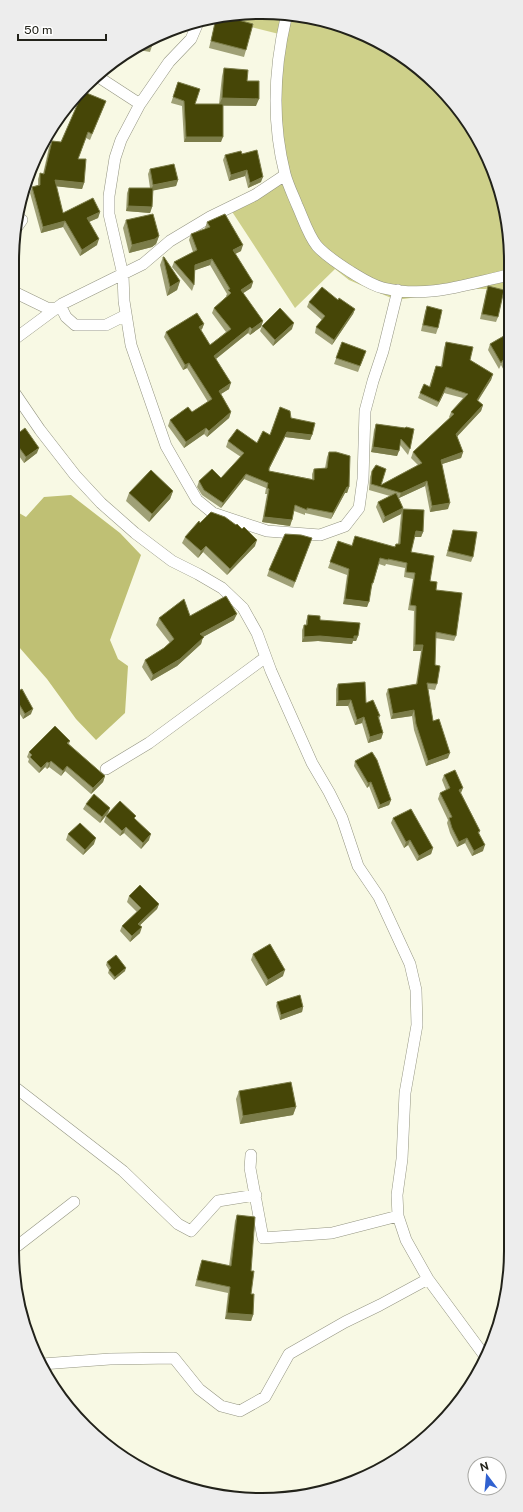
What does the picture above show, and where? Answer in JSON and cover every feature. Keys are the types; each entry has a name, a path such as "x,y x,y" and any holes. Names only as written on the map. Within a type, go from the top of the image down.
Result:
{"street":[{"path":"285,21 280,41 275,92 277,132 285,175 304,223 317,246 342,267 371,284 384,288 431,292 456,289 504,276"},
{"path":"196,28 191,39 169,62 140,104 120,140 115,158 109,196 109,214 123,275 126,315 131,345 166,446 196,500 213,513 267,531 320,535 345,526 359,508 362,479 365,411 383,352 398,290"},
{"path":"102,79 140,104"},
{"path":"19,336 54,310 96,286 123,275 143,264 170,241 255,195 285,175"},
{"path":"19,294 54,310 62,309 66,317 75,325 106,325 126,315"},
{"path":"19,398 40,430 75,475 101,503 141,538 172,561 222,588 243,608 256,633 312,763 329,792 338,812 358,866 379,897 410,964 415,983 416,1025 406,1087 402,1159 397,1195 398,1216 406,1240 428,1279 482,1352"},
{"path":"106,769 149,743 266,657"},
{"path":"19,1090 123,1171 178,1224 191,1231 218,1201 256,1195"},
{"path":"251,1155 250,1168 263,1238 332,1233 398,1216"},
{"path":"19,1245 74,1202"},
{"path":"47,1364 110,1359 174,1358 199,1389 221,1406 240,1411 265,1397 289,1354 345,1322 428,1279"}],"green space":[{"path":"262,19 293,21 324,27 354,37 383,51 409,69 444,102 472,140 486,169 496,199 502,230 504,289 475,289 396,300 349,280 335,269 295,308 227,204 285,179 276,124 283,35 229,21"},
{"path":"71,495 120,533 141,555 110,640 118,659 128,666 125,713 96,740 76,719 47,679 19,647 19,513 26,517 44,497"}],"building":[{"path":"240,20 253,24 246,50 211,41 215,24"},
{"path":"224,68 248,70 247,81 259,81 259,99 222,98"},
{"path":"178,82 200,89 195,104 223,104 223,137 186,137 184,101 173,97"},
{"path":"87,93 106,101 92,134 88,132 78,159 86,159 84,183 55,180 63,213 93,198 100,212 87,218 99,239 82,250 65,221 43,227 32,187 40,185 40,173 44,174 52,141 61,142 78,103"},
{"path":"257,150 263,177 250,183 247,170 231,175 225,155 241,151 242,154"},
{"path":"174,164 178,180 153,185 150,169"},
{"path":"129,188 153,188 152,207 128,206"},
{"path":"153,214 159,236 155,239 132,245 126,220"},
{"path":"225,214 243,245 233,250 253,282 241,290 263,321 252,329 250,327 214,356 231,383 219,391 231,412 209,431 206,428 186,442 170,420 188,407 192,412 212,399 189,363 185,365 166,332 197,313 204,324 199,327 210,345 231,329 214,308 231,293 212,259 195,265 194,285 174,262 197,250 191,234 210,227 207,222"},
{"path":"163,257 180,281 170,287"},
{"path":"488,286 504,290 498,317 482,314"},
{"path":"322,287 338,300 339,298 355,309 334,340 316,327 325,316 309,302"},
{"path":"427,306 442,310 438,328 423,325"},
{"path":"280,308 294,323 275,340 262,326"},
{"path":"504,336 504,362 503,360 501,363 490,344"},
{"path":"342,342 366,351 360,366 336,358"},
{"path":"446,342 473,347 470,360 493,374 477,400 483,405 456,434 463,452 441,460 450,503 432,506 427,481 401,493 371,484 372,471 376,465 386,469 381,485 422,463 413,452 454,414 451,412 468,394 446,387 439,402 420,393 424,384 430,387 436,366 442,367"},
{"path":"280,407 290,411 291,418 315,423 312,435 287,432 269,468 269,471 314,480 314,469 327,468 329,452 336,452 350,456 349,487 347,487 333,513 307,508 307,510 295,505 292,520 264,517 269,489 267,488 268,483 246,474 223,503 204,490 199,481 212,469 221,478 244,453 228,441 237,429 257,443 263,431 270,435"},
{"path":"376,424 414,429 410,449 401,439 399,451 373,447"},
{"path":"25,428 39,448 26,457 19,448 19,433"},
{"path":"151,470 173,491 152,514 129,493"},
{"path":"396,493 403,508 385,517 378,502"},
{"path":"403,509 424,510 423,532 416,531 411,552 434,556 430,581 437,582 436,590 462,593 456,636 436,632 435,665 440,666 437,684 427,683 433,721 439,719 450,753 428,761 416,724 414,710 393,714 388,689 417,684 423,645 415,645 416,606 410,605 415,573 406,572 407,563 380,558 372,583 369,602 345,599 349,569 330,562 338,541 352,546 355,536 395,547 396,544 400,544"},
{"path":"211,512 225,517 236,525 237,524 242,529 244,527 257,540 230,569 206,546 201,551 185,537 199,521 200,523"},
{"path":"453,530 477,532 473,557 448,551"},
{"path":"285,534 301,535 312,538 295,582 269,570"},
{"path":"226,596 237,614 200,634 204,637 180,659 153,675 145,660 164,648 174,639 159,618 184,599 190,616"},
{"path":"308,615 320,616 320,620 360,623 358,636 354,636 354,639 320,636 304,637 304,625 307,625"},
{"path":"365,682 366,703 373,700 380,716 378,716 383,733 370,737 364,717 357,720 351,700 338,701 338,684"},
{"path":"22,689 33,709 25,714 19,704 19,691"},
{"path":"55,726 70,741 67,743 105,776 93,788 67,766 63,771 51,761 49,763 47,762 41,768 30,757 32,755 29,752"},
{"path":"372,752 377,760 391,800 380,805 371,782 368,783 355,761"},
{"path":"455,770 463,788 459,790 480,831 478,832 485,845 474,851 467,838 459,842 449,818 452,817 440,793 450,788 444,775"},
{"path":"94,794 110,808 102,817 86,804"},
{"path":"120,801 136,816 134,818 151,834 143,843 126,827 122,831 106,816"},
{"path":"411,809 433,848 419,856 410,840 406,842 393,818"},
{"path":"80,823 96,838 85,850 68,834"},
{"path":"140,885 159,904 138,924 142,927 132,936 122,926 141,908 129,896"},
{"path":"270,944 285,970 268,980 253,954"},
{"path":"116,955 126,968 115,977 109,970 111,968 107,962"},
{"path":"300,995 303,1007 281,1015 277,1002"},
{"path":"291,1082 296,1107 243,1116 239,1091"},
{"path":"237,1215 255,1217 251,1271 254,1271 251,1294 254,1294 253,1315 227,1313 230,1287 197,1280 202,1260 231,1266"}]}
